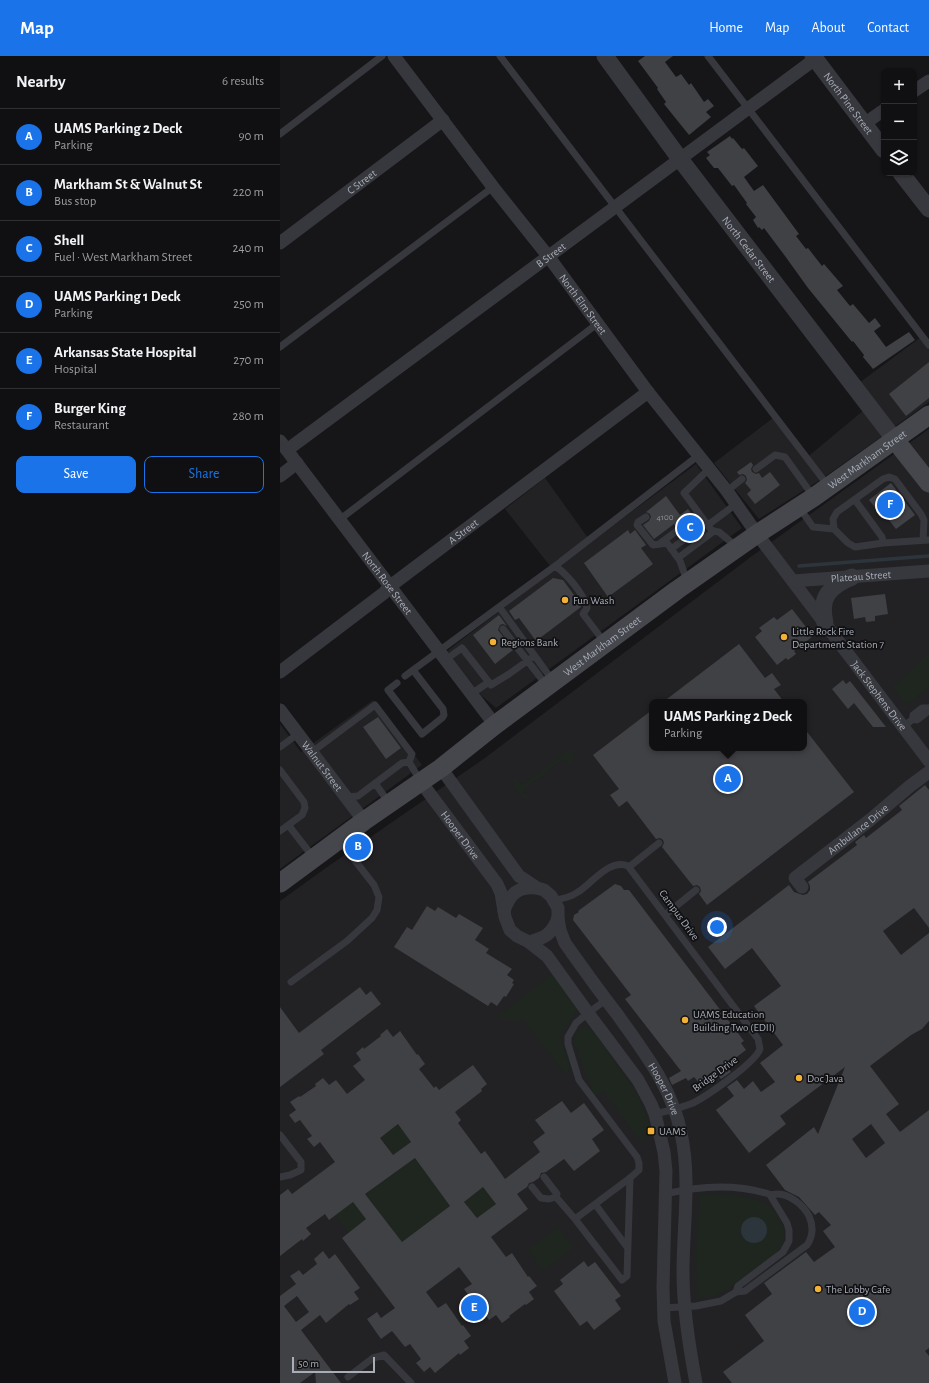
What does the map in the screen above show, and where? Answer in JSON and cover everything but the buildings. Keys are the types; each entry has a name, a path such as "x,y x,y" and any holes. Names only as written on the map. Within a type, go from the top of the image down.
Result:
{"main road":[{"name":"West Markham Street","path":"280,883 364,821 422,782 495,725 688,583 757,534 814,497 929,415"},
{"path":"895,440 929,483"}],"street":[{"name":"North Elm Street","path":"394,56 493,187 548,256 648,392 727,491 757,534"},
{"name":"North Cedar Street","path":"605,56 680,159 895,440"},
{"name":"B Street","path":"284,446 615,207 814,58"},
{"name":"North Pine Street","path":"814,58 881,146"},
{"path":"917,89 929,81"},
{"path":"864,124 881,112"},
{"name":"C Street","path":"280,243 443,120"},
{"path":"904,176 929,209"},
{"name":"A Street","path":"280,672 384,593 389,587 648,392"},
{"name":"North Rose Street","path":"284,446 441,656 495,725"},
{"path":"280,476 296,463"},
{"name":"Jack Stephens Drive","path":"757,534 825,623 908,723 929,761"},
{"name":"Plateau Street","path":"793,581 929,571"},
{"path":"825,623 823,608 827,594 837,584 852,577"},
{"name":"Walnut Street","path":"280,710 364,821"},
{"path":"441,768 519,876 537,888"},
{"name":"Ambulance Drive","path":"802,887 795,878 929,772"},
{"name":"Hooper Drive","path":"422,782 497,884 505,917 510,930 547,956 638,1080 651,1104 655,1114 664,1152 666,1171 663,1288 664,1321 676,1383"},
{"path":"504,911 507,902 513,894 528,887 544,890 554,900"},
{"name":"Hooper Drive","path":"554,900 558,908 560,930 565,943 656,1070 674,1109 681,1132 686,1160 687,1189 683,1272 684,1306 696,1383"},
{"path":"529,942 547,935 555,927 558,918"}],"lane":[{"path":"280,134 382,56"},
{"path":"500,56 615,207 814,497 812,527 834,529"},
{"path":"708,56 747,109 929,345"},
{"path":"280,347 493,187"},
{"path":"339,520 597,324"},
{"path":"441,656 699,455"},
{"path":"756,469 775,455 784,457 814,497"},
{"path":"709,469 684,493 697,516 705,525 712,531 719,532 738,548"},
{"path":"889,477 895,479 915,505 924,520 926,540 855,547 848,543 834,529 832,522 834,515 855,500 882,478 889,477"},
{"path":"727,491 742,479"},
{"path":"855,500 882,537 884,543"},
{"path":"705,525 736,504"},
{"path":"646,517 638,522 638,525 653,545 667,543 678,558 688,583"},
{"path":"659,544 678,530"},
{"path":"678,558 714,531"},
{"path":"671,549 685,539"},
{"path":"555,566 568,577 586,602 587,608 583,614 605,643"},
{"path":"496,613 550,684"},
{"path":"505,628 530,658"},
{"path":"406,676 413,670 441,656 462,648 491,685 510,674 530,658"},
{"path":"397,683 388,690 422,734 442,718 444,714 443,710 413,670"},
{"path":"471,694 489,682"},
{"path":"312,752 375,705 412,754 409,762"},
{"path":"908,723 922,708 929,708"},
{"path":"280,747 298,734"},
{"path":"409,762 422,782"},
{"path":"347,797 358,796 402,763 409,762"},
{"path":"280,770 304,802 305,808 302,815 289,826 280,831"},
{"path":"375,784 389,804"},
{"path":"289,826 314,858"},
{"path":"291,982 347,941 372,918 377,910 378,897 374,885 339,840"},
{"path":"554,900 576,893 614,865 624,864 629,867 659,843"},
{"name":"Campus Drive","path":"629,867 758,1039 760,1049"},
{"path":"665,915 696,890"},
{"path":"575,1219 639,1170 637,1157 579,1080 568,1044 568,1036 576,1023 588,1012 606,1000"},
{"name":"Bridge Drive","path":"655,1114 691,1104 750,1062 760,1049"},
{"path":"280,1135 300,1162 301,1170 290,1175 280,1177"},
{"path":"544,1177 557,1194 556,1197 622,1280 626,1276 630,1178"},
{"path":"532,1187 541,1198 549,1199 556,1197"},
{"path":"665,1194 698,1187 733,1188 765,1192 770,1195 787,1223 789,1230 789,1241 783,1252 738,1286 736,1292"},
{"path":"664,1308 696,1306 720,1301 736,1292 745,1291 807,1245 813,1229 807,1213 786,1195 770,1195"},
{"path":"595,1204 627,1246"},
{"path":"348,1376 373,1358 384,1355 411,1383"}],"shaded area":[{"path":"921,337 929,349 929,402 893,428 859,383"},
{"path":"864,410 884,435 820,480 759,519 714,463 773,418 805,459"},
{"path":"929,429 929,1383 280,1383 280,901 485,758 752,556"},
{"path":"696,464 742,528 496,708 482,696 447,651 563,563 559,558 550,566 505,509 545,478 591,542"},
{"path":"929,653 929,687 906,705 892,686 903,678"},
{"path":"373,700 422,765 280,869 280,724 301,752"},
{"path":"572,748 575,755 571,764 562,760 521,792 529,796 527,798 522,797 513,784 514,779 517,779 522,785"},
{"path":"554,973 577,1007 561,1037 561,1041 569,1061 569,1071 566,1075 524,1020 503,1020 499,1017 499,1015"},
{"path":"584,1027 588,1027 593,1030 638,1095 652,1130 644,1133 647,1138 641,1142 603,1091 595,1097 574,1042 576,1033"},
{"path":"398,1124 411,1142 393,1155 380,1138"},
{"path":"415,1158 450,1206 402,1242 365,1194"},
{"path":"483,1187 496,1204 477,1218 464,1202"},
{"path":"700,1194 736,1196 759,1201 769,1206 777,1214 783,1225 784,1239 782,1245 775,1254 769,1260 732,1286 713,1296 698,1299 696,1255","holes":["750,1217 754,1217 763,1222 766,1231 765,1235 744,1222"]},
{"path":"353,1202 366,1219 348,1233 335,1215"},
{"path":"754,1217 763,1221 767,1230 763,1239 754,1243 745,1239 741,1230 745,1221"},
{"path":"558,1227 573,1248 543,1271 528,1250"},
{"path":"474,1300 481,1310 463,1323 456,1313"}],"waterway":[{"path":"799,566 929,556"}],"place":[{"name":"Burger King","path":"890,505"},
{"name":"Shell","path":"690,528"},
{"name":"Fun Wash","path":"565,600"},
{"name":"Little Rock Fire Department Station 7","path":"784,637"},
{"name":"Regions Bank","path":"493,642"},
{"name":"UAMS Parking 2 Deck","path":"728,779"},
{"name":"Markham St & Walnut St","path":"358,847"},
{"name":"UAMS Education Building Two (EDII)","path":"685,1020"},
{"name":"Doc Java","path":"799,1078"},
{"name":"UAMS","path":"651,1131"},
{"name":"The Lobby Cafe","path":"818,1289"},
{"name":"Arkansas State Hospital","path":"474,1308"},
{"name":"UAMS Parking 1 Deck","path":"862,1312"}]}
